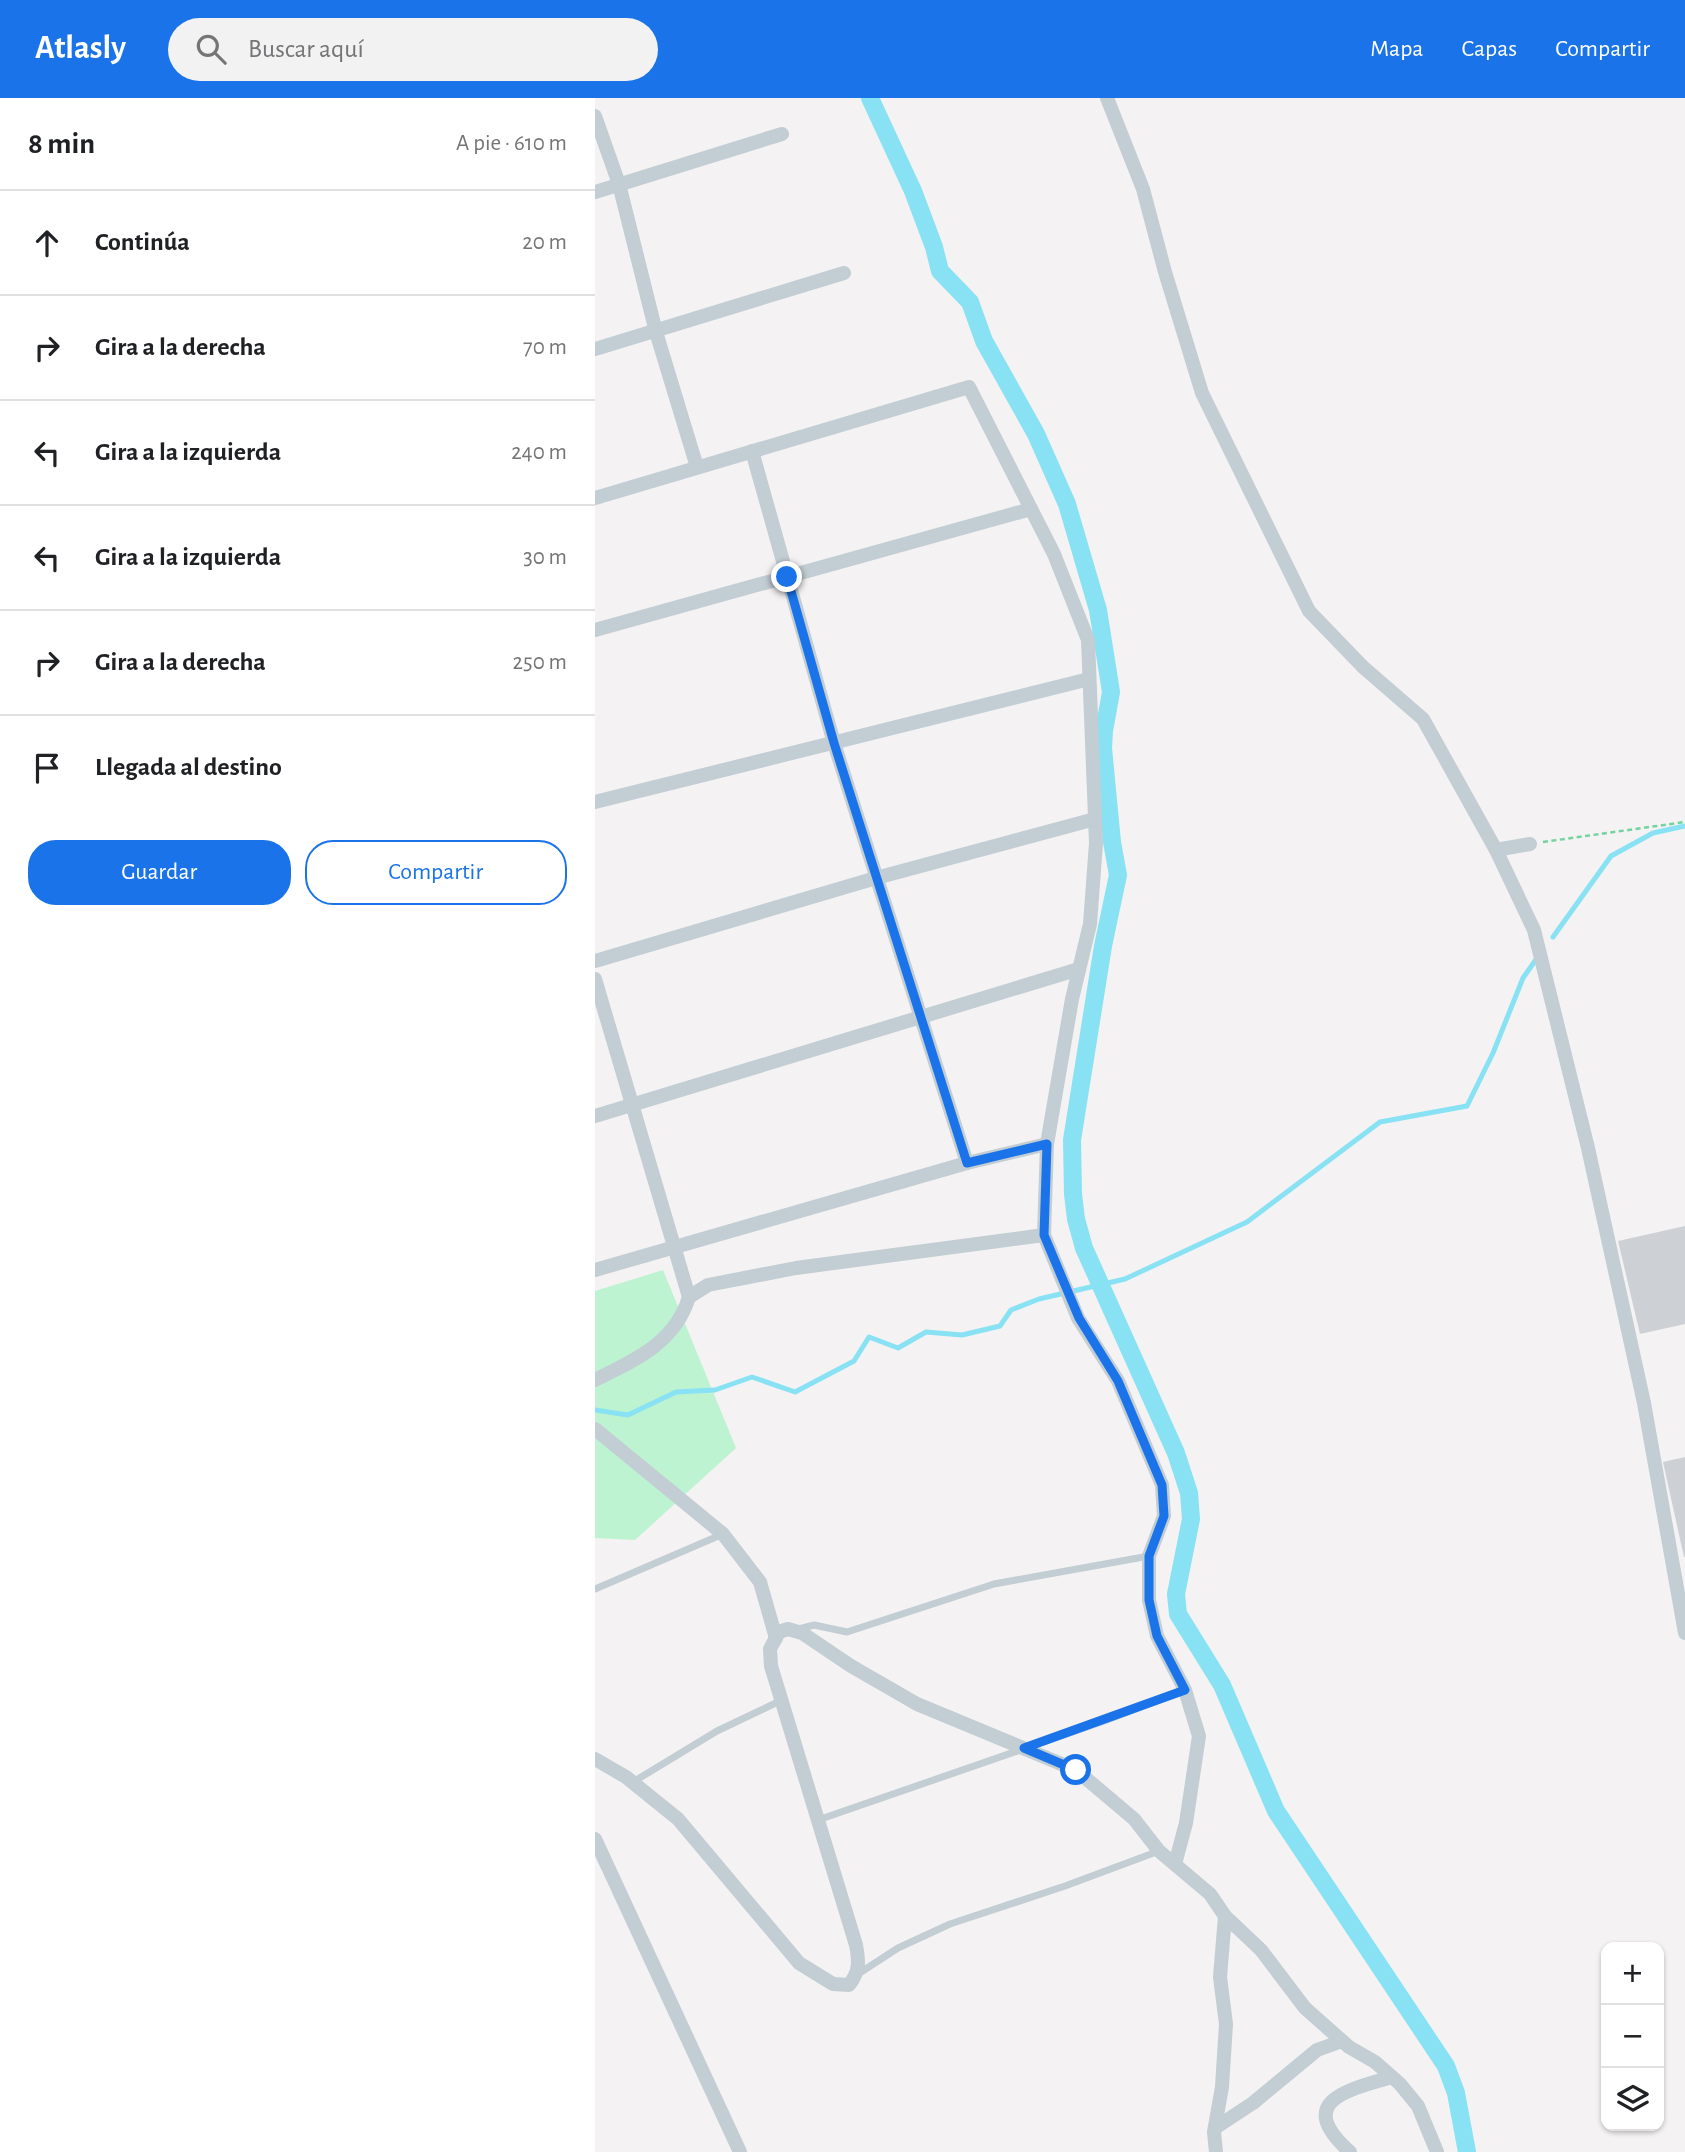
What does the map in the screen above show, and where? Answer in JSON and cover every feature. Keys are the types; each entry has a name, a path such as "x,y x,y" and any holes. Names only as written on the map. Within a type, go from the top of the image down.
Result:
{"street":[{"path":"1107,98 1143,189 1202,393 1308,611 1363,667 1423,719 1496,850 1534,930 1588,1148 1644,1403 1685,1633"},
{"path":"595,116 619,184 656,332 697,467"},
{"path":"595,192 782,134"},
{"path":"595,349 844,273"},
{"path":"595,498 969,387 1054,554 1088,640 1096,843 1090,924 1079,969 1047,1144 1044,1235 1079,1318 1118,1381 1162,1485 1164,1516 1149,1556 1149,1600 1157,1636 1185,1690 1199,1736 1186,1823 1175,1864"},
{"path":"752,451 834,743 967,1163"},
{"path":"595,630 1031,509"},
{"path":"595,802 1089,679"},
{"path":"595,961 876,878 1095,819"},
{"path":"1496,850 1530,844"},
{"path":"595,1116 1079,969"},
{"path":"595,979 689,1297 683,1316 655,1348 595,1380"},
{"path":"595,1270 967,1163 1047,1144"},
{"path":"689,1297 708,1285 796,1268 1044,1235"},
{"path":"595,1429 723,1534 760,1582 776,1637"},
{"path":"595,1759 632,1782 678,1819 799,1963 832,1984 849,1985 857,1974 859,1961 856,1945 771,1666 770,1649 779,1632 792,1630 802,1633 851,1666 917,1704 1076,1770 1134,1819 1159,1851 1210,1894 1225,1916 1261,1950 1305,2008 1342,2041 1375,2062 1392,2077 1418,2106 1437,2152"},
{"path":"595,1839 740,2152"},
{"path":"1216,2152 1215,2128 1222,2087 1226,2024 1220,1978 1225,1916"},
{"path":"1215,2128 1253,2103 1317,2050 1342,2041"},
{"path":"1350,2152 1332,2136 1326,2124 1326,2110 1336,2096 1347,2090 1392,2077"}],"lane":[{"path":"595,1589 723,1534"},
{"path":"792,1630 814,1625 848,1632 994,1584 1149,1556"},
{"path":"818,1820 1185,1690"},
{"path":"632,1782 717,1731 782,1700"},
{"path":"857,1974 898,1948 950,1924 1159,1851"}],"path":[{"path":"1530,844 1685,822"}],"green space":[{"path":"663,1270 736,1448 635,1540 595,1538 595,1291"}],"building":[{"path":"1685,1226 1685,1324 1640,1334 1618,1241"},
{"path":"1685,1457 1685,1557 1684,1557 1663,1462"}],"waterway":[{"path":"870,98 913,191 940,271 970,302 984,341 1036,434 1067,504 1098,610 1111,692 1103,748 1118,875 1103,946 1072,1140 1073,1194 1084,1248 1176,1453 1189,1493 1191,1519 1176,1594 1178,1614 1222,1685 1276,1811 1446,2066 1456,2093 1467,2152"},
{"path":"1553,937 1611,856 1653,833 1685,826"},
{"path":"595,1410 628,1415 676,1392 715,1390 752,1377 795,1392 854,1361 869,1337 898,1348 926,1332 962,1335 1000,1326 1011,1310 1039,1299 1125,1279 1247,1222 1380,1122 1467,1106 1493,1053 1523,978 1537,958"}],"route":[{"path":"787,577 834,743 967,1163 1047,1144 1044,1235 1079,1318 1118,1381 1162,1485 1164,1516 1149,1556 1149,1600 1157,1636 1185,1690 1024,1748 1076,1770"}]}
